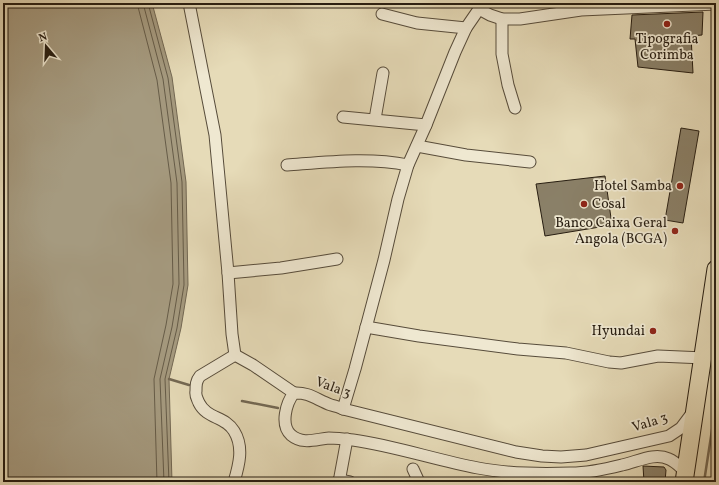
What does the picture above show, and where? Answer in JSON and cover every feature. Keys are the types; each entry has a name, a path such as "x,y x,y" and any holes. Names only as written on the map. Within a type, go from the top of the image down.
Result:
{"main road":[{"path":"688,479 696,407 716,268"},
{"path":"688,479 716,336"}],"street":[{"path":"189,3 215,135 235,355"},
{"path":"343,408 355,369 408,165 426,125 455,52 466,28 479,6 490,15 502,19 520,19 581,10 716,4"},
{"path":"382,14 417,22 466,28"},
{"path":"502,19 502,54 508,85 515,108"},
{"path":"375,120 383,73"},
{"path":"343,117 426,125"},
{"path":"417,146 466,155 530,162"},
{"path":"287,165 349,160 394,162 408,165"},
{"path":"228,273 281,268 337,259"},
{"path":"366,327 518,349 566,353 609,362 621,363 658,356 704,358"},
{"path":"234,482 239,466 240,456 237,438 233,429 225,421 202,410 195,395 196,381 200,376 235,355"},
{"path":"235,355 253,365 292,396 285,417 287,428 291,435 300,441 330,438 368,442 478,468 508,472 587,472 624,465 653,457 669,458 688,479"},
{"name":"Vala 3","path":"292,396 301,393 309,394 331,405 516,452 561,457 586,455 669,436 680,428 696,407"},
{"path":"342,481 347,439"},
{"path":"413,469 419,482"}],"water":[{"path":"3,3 152,3 172,77 186,182 188,285 181,328 169,379 172,482 3,482"}],"building":[{"path":"703,12 702,35 691,36 693,73 638,67 635,39 630,39 632,15"},
{"path":"681,128 699,131 683,223 665,220"},
{"path":"605,176 612,225 545,236 536,184"},
{"path":"643,466 664,467 666,470 665,482 644,482"}],"waterway":[{"path":"169,379 189,385"},
{"path":"242,401 278,408"},
{"path":"704,482 716,404"}],"place":[{"name":"Tipografia Corimba","path":"667,24"},
{"name":"Hotel Samba","path":"680,186"},
{"name":"Cosal","path":"584,204"},
{"name":"Banco Caixa Geral Angola (BCGA)","path":"675,231"},
{"name":"Hyundai","path":"653,331"}]}
